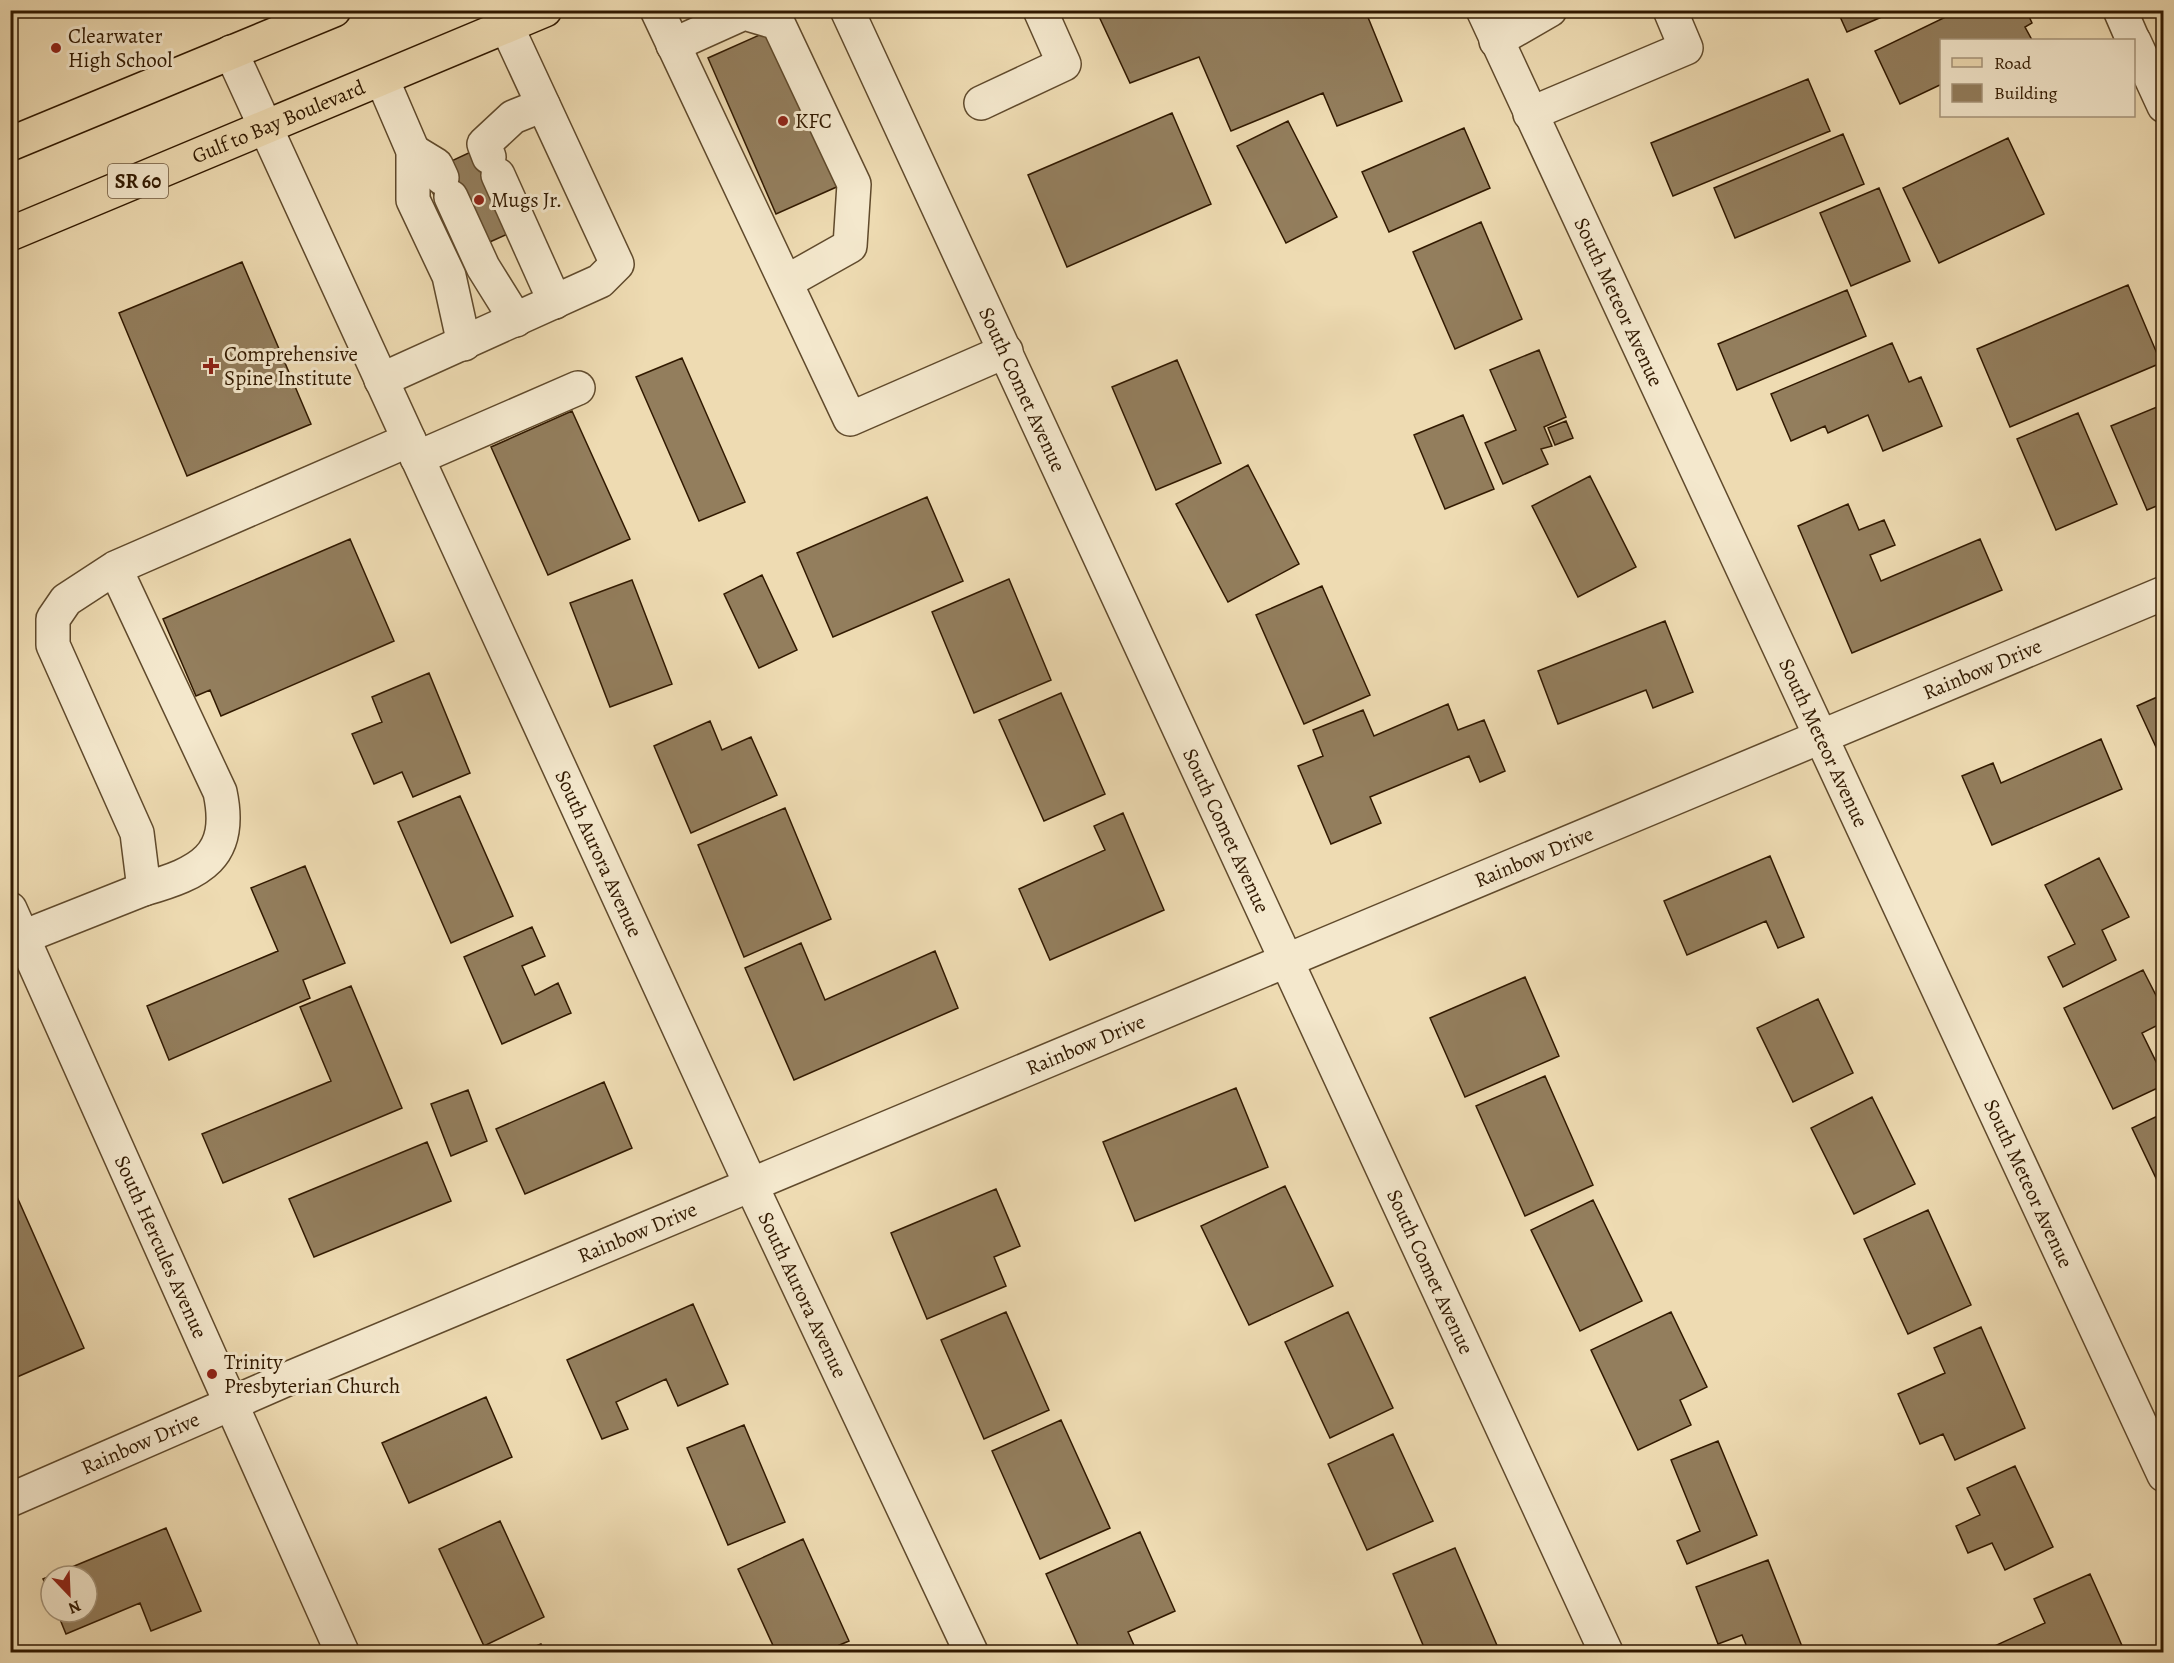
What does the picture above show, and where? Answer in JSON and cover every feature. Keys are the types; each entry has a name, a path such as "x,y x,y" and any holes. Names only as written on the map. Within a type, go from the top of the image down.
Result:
{"main road":[{"path":"10,144 334,10"},
{"name":"Gulf to Bay Boulevard","path":"10,234 545,10"}],"street":[{"path":"657,10 850,419 1006,351"},
{"name":"South Comet Avenue","path":"847,10 1006,351 1285,963 1606,1653"},
{"path":"981,103 1064,64 1040,10"},
{"name":"South Meteor Avenue","path":"1483,10 2163,1475"},
{"path":"1496,41 1550,10"},
{"path":"1530,114 1686,48 1670,10"},
{"path":"2120,10 2143,46 2163,105"},
{"path":"673,45 744,13 778,23 854,184 850,246 786,282"},
{"path":"381,380 600,282 617,264 507,27"},
{"name":"South Aurora Avenue","path":"231,52 751,1185 971,1653"},
{"path":"382,79 413,151 413,200 449,276 464,344"},
{"path":"543,105 513,117 484,144 555,302"},
{"path":"413,151 436,165 483,267 516,320"},
{"path":"144,889 137,833 52,645 53,619 66,600 115,568 413,449 578,388"},
{"path":"18,939 144,889 179,879 205,865 217,850 223,832 224,812 220,792 115,568"},
{"name":"Rainbow Drive","path":"10,1500 231,1403 2163,594"},
{"name":"South Hercules Avenue","path":"18,939 231,1403 342,1653"}],"building":[{"path":"1096,10 1365,10 1402,101 1337,126 1323,93 1231,131 1199,57 1130,83"},
{"path":"1837,10 1898,10 1847,32"},
{"path":"1960,10 2026,10 2032,23 2025,27 2031,39 1940,39 1940,85 1900,104 1875,51"},
{"path":"773,29 841,185 776,214 708,58"},
{"path":"1808,79 1830,131 1673,196 1651,143"},
{"path":"1172,113 1211,204 1067,267 1028,175"},
{"path":"1288,121 1337,217 1286,243 1237,146"},
{"path":"1464,128 1490,188 1389,232 1362,172"},
{"path":"1843,134 1864,184 1735,238 1714,188"},
{"path":"2008,138 2044,214 1939,263 1903,188"},
{"name":"Mugs Jr.","path":"475,150 502,152 510,170 510,233 483,245 437,202 429,184 447,163"},
{"path":"1879,188 1910,261 1851,286 1820,213"},
{"path":"1481,222 1522,319 1455,349 1413,252"},
{"path":"242,262 311,424 187,476 119,313"},
{"path":"2128,285 2161,363 2010,427 1977,349"},
{"path":"1847,290 1866,336 1737,390 1718,344"},
{"path":"1892,343 1909,382 1921,377 1942,426 1883,451 1868,415 1828,433 1825,426 1791,441 1771,394"},
{"path":"1539,350 1566,417 1544,427 1552,446 1541,449 1548,464 1503,484 1485,443 1516,430 1490,370"},
{"path":"682,358 745,502 699,521 636,377"},
{"path":"1177,360 1221,463 1156,490 1112,387"},
{"path":"2164,404 2164,503 2147,510 2111,426"},
{"path":"572,411 630,539 548,575 491,447"},
{"path":"2078,413 2117,504 2056,530 2017,439"},
{"path":"1463,415 1494,489 1445,509 1414,435"},
{"path":"1566,421 1573,438 1555,445 1548,428"},
{"path":"1248,465 1299,564 1228,602 1176,504"},
{"path":"1590,476 1636,567 1578,597 1532,506"},
{"path":"927,497 963,581 833,637 797,553"},
{"path":"1848,504 1859,530 1884,520 1895,545 1870,555 1881,581 1980,539 2002,590 1852,653 1798,526"},
{"path":"350,539 394,641 221,716 210,690 196,696 163,619"},
{"path":"762,575 797,650 759,668 724,594"},
{"path":"1009,579 1051,680 974,713 932,612"},
{"path":"632,580 672,684 610,707 570,603"},
{"path":"1322,586 1370,695 1304,724 1256,615"},
{"path":"1665,621 1693,692 1653,708 1646,690 1558,724 1538,671"},
{"path":"429,673 470,773 413,797 402,772 374,784 352,734 382,722 372,697"},
{"path":"1061,693 1105,794 1044,821 999,720"},
{"path":"2164,694 2164,756 2161,758 2137,706"},
{"path":"1448,704 1458,730 1484,720 1505,771 1480,782 1469,756 1370,797 1381,823 1331,844 1298,766 1323,756 1313,730 1363,710 1374,736"},
{"path":"710,721 722,750 751,737 777,795 691,833 654,746"},
{"path":"2101,739 2122,789 1992,845 1962,776 1993,763 2001,783"},
{"path":"460,796 513,916 451,943 398,822"},
{"path":"785,808 831,919 744,957 698,845"},
{"path":"1123,813 1164,910 1050,960 1019,889 1105,850 1094,826"},
{"path":"1770,856 1804,937 1778,948 1766,921 1687,955 1664,901"},
{"path":"2099,858 2129,917 2102,930 2116,960 2063,987 2048,957 2075,944 2045,885"},
{"path":"305,866 345,963 303,980 310,998 169,1060 147,1006 278,951 251,888"},
{"path":"532,927 545,956 522,966 535,995 558,983 571,1013 502,1044 464,957"},
{"path":"801,943 825,1000 935,951 958,1008 794,1080 745,968"},
{"path":"2143,970 2164,1011 2164,1022 2142,1033 2164,1078 2164,1085 2113,1109 2064,1008"},
{"path":"1525,977 1559,1056 1465,1097 1430,1018"},
{"path":"351,986 402,1108 223,1183 202,1134 331,1081 300,1007"},
{"path":"1818,999 1853,1073 1793,1102 1757,1028"},
{"path":"1545,1076 1593,1185 1525,1216 1476,1106"},
{"path":"604,1082 632,1148 525,1194 496,1129"},
{"path":"1236,1088 1268,1167 1135,1221 1103,1142"},
{"path":"468,1090 487,1141 451,1156 431,1104"},
{"path":"1872,1097 1915,1184 1854,1214 1811,1128"},
{"path":"2164,1113 2164,1195 2132,1128"},
{"path":"427,1142 451,1201 314,1257 289,1199"},
{"path":"10,1181 84,1348 10,1380"},
{"path":"1285,1186 1333,1286 1249,1325 1201,1226"},
{"path":"996,1189 1020,1246 994,1257 1006,1286 927,1319 891,1233"},
{"path":"1593,1200 1642,1301 1580,1331 1531,1230"},
{"path":"1928,1210 1971,1305 1908,1334 1864,1239"},
{"path":"693,1304 728,1384 678,1406 666,1379 616,1402 628,1429 602,1439 567,1360"},
{"path":"1006,1312 1049,1410 984,1439 941,1340"},
{"path":"1348,1312 1393,1408 1330,1438 1285,1342"},
{"path":"1671,1312 1707,1387 1680,1400 1691,1425 1638,1450 1591,1350"},
{"path":"1981,1327 2025,1428 1955,1460 1943,1434 1920,1444 1898,1394 1945,1373 1934,1348"},
{"path":"486,1397 512,1457 409,1503 382,1443"},
{"path":"1061,1420 1110,1528 1040,1559 992,1451"},
{"path":"744,1425 785,1522 728,1545 687,1448"},
{"path":"1393,1434 1433,1521 1367,1550 1328,1464"},
{"path":"1718,1441 1757,1535 1687,1564 1677,1541 1700,1531 1671,1460"},
{"path":"2015,1466 2053,1547 2005,1570 1992,1543 1968,1553 1956,1526 1980,1515 1967,1488"},
{"path":"500,1521 544,1617 484,1646 439,1549"},
{"path":"166,1528 201,1611 151,1631 140,1603 99,1620 99,1564 79,1564"},
{"path":"1140,1532 1175,1611 1128,1632 1137,1652 1081,1652 1046,1574"},
{"path":"803,1539 849,1641 823,1652 776,1652 738,1569"},
{"path":"1455,1548 1499,1650 1492,1652 1426,1652 1393,1574"},
{"path":"1768,1560 1804,1652 1749,1652 1742,1635 1718,1644 1696,1587"},
{"path":"2090,1574 2125,1652 1992,1652 1990,1648 2045,1623 2034,1599"},
{"path":"62,1624 90,1624 66,1634"},
{"path":"541,1644 545,1652 521,1652"}],"place":[{"name":"Clearwater High School","path":"56,48"},
{"name":"KFC","path":"783,121"},
{"name":"Mugs Jr.","path":"479,200"},
{"name":"Comprehensive Spine Institute","path":"211,366"},
{"name":"Trinity Presbyterian Church","path":"212,1374"}]}
